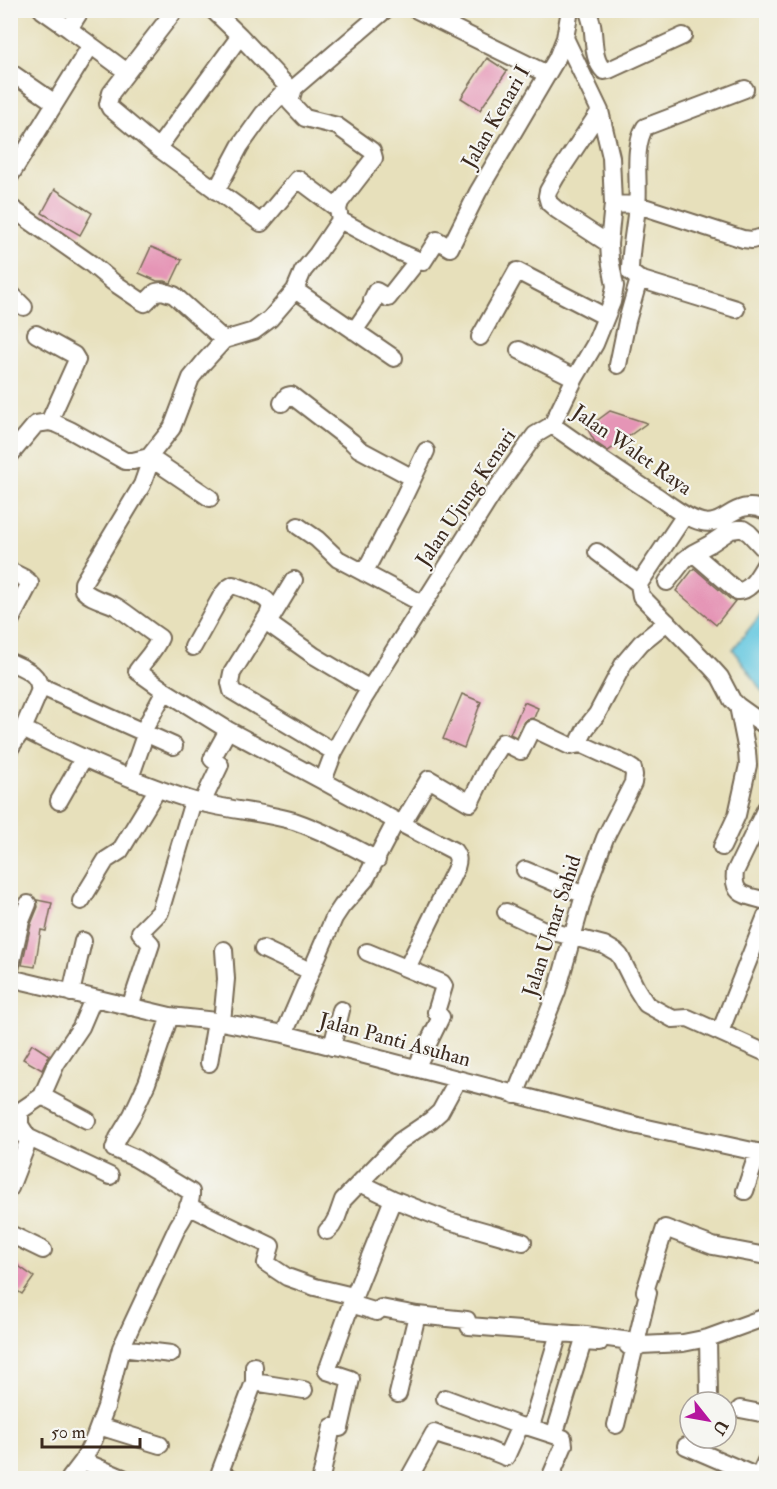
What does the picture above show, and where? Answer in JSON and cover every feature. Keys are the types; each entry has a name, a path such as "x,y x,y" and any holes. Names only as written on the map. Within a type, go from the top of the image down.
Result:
{"street":[{"path":"42,10 127,72"},
{"path":"69,29 81,10"},
{"path":"175,10 111,93 108,104 110,108 158,148 261,223 298,179 339,214 397,251 418,260 388,298 376,291 372,300 373,304 354,331"},
{"path":"213,10 291,88 290,102 305,118 337,126 372,151 374,155 372,162 340,202 339,214 317,254 303,271 295,290 270,319 254,331 224,340 191,378 172,428 149,457 142,485 85,579 83,590 116,607 160,638 137,671 165,691 228,730 458,855 459,860 407,968"},
{"path":"216,191 240,146 263,114 385,10"},
{"path":"417,10 547,74"},
{"name":"Jalan Kenari I","path":"418,260 423,262 437,240 450,248 478,192 557,58 565,38 570,10"},
{"path":"588,10 593,44 600,67 604,71 683,36"},
{"path":"158,148 240,36"},
{"path":"565,38 600,111 611,156 613,204 609,244 610,259 626,275 736,309"},
{"path":"10,177 15,157 55,103 91,45"},
{"path":"10,72 55,103"},
{"path":"618,364 627,321 626,275 638,205 639,144 642,132 645,127 745,89"},
{"path":"600,111 556,177 547,196 549,203 557,210 609,244"},
{"path":"613,204 638,205 743,239 752,240 766,236"},
{"path":"10,207 144,303 152,295 160,292 174,295 224,340"},
{"path":"480,338 518,271 606,317"},
{"name":"Jalan Walet Raya","path":"626,275 615,286 612,302 595,344 552,425 685,515 720,528 743,529 766,551"},
{"path":"295,290 394,358"},
{"path":"10,293 24,307"},
{"path":"36,334 74,355 77,360 49,422"},
{"path":"519,350 575,378"},
{"path":"282,403 291,395 351,440 359,449 413,478"},
{"path":"10,455 36,424 49,422 70,430 125,461 149,457 210,498"},
{"name":"Jalan Ujung Kenari","path":"323,781 334,752 367,693 492,495 535,435 552,425"},
{"path":"364,573 426,451"},
{"path":"667,582 684,560 720,528 733,511 747,507 759,507 766,511"},
{"path":"685,515 639,584 641,596 716,672 732,700 766,726"},
{"path":"298,526 317,539 338,559 423,604"},
{"path":"597,552 639,584"},
{"path":"693,553 737,591 742,591 754,582 766,563"},
{"path":"10,571 30,583 10,621"},
{"path":"294,580 268,623 367,693"},
{"path":"193,648 228,588 233,585 245,588 265,599 270,604 268,615 232,674 230,683 232,690 334,752"},
{"path":"284,1034 334,918 365,880 429,779 470,803 503,742 521,751 532,728 570,746 581,744 583,734 597,714 624,663 641,643 667,622"},
{"path":"258,632 367,693"},
{"path":"10,662 31,672 40,686 174,746"},
{"path":"10,748 23,729 40,686"},
{"path":"130,778 146,726 165,691"},
{"path":"722,847 737,814 748,765 738,706"},
{"path":"23,729 83,759 157,790 197,802 293,821 332,836 377,860"},
{"path":"130,1007 151,944 140,932 160,912 197,802 220,765 212,759 228,730"},
{"name":"Jalan Umar Sahid","path":"515,1095 557,991 584,895 604,838 633,783 633,769 581,744"},
{"path":"59,801 83,759"},
{"path":"81,901 106,860 120,851 157,790"},
{"path":"766,808 735,872 734,881 735,888 740,893 766,901"},
{"path":"525,870 584,895"},
{"path":"10,969 21,921 28,904"},
{"path":"506,912 542,928 603,945 616,952 646,1004 673,1019 688,1018 766,1053"},
{"path":"720,1032 766,915"},
{"path":"71,993 82,941"},
{"path":"263,949 310,971"},
{"path":"209,1063 226,979 224,950"},
{"path":"367,952 442,982 444,986 436,1012 441,1017 416,1068"},
{"name":"Jalan Panti Asuhan","path":"10,978 170,1016 284,1034 638,1126 762,1153"},
{"path":"29,1139 20,1125 20,1111 42,1096 56,1065 81,1027 93,999"},
{"path":"332,1047 341,1010"},
{"path":"70,1479 83,1461 94,1439 106,1407 122,1348 192,1196 191,1192 135,1158 114,1149 147,1083 170,1016"},
{"path":"327,1231 337,1217 343,1200 400,1141 440,1112 458,1079"},
{"path":"42,1096 87,1119"},
{"path":"10,1128 110,1176"},
{"path":"10,1188 29,1139"},
{"path":"745,1191 762,1153"},
{"path":"360,1183 449,1221 523,1242"},
{"path":"321,1479 332,1427 340,1428 351,1379 327,1371 352,1300 393,1199"},
{"path":"188,1206 271,1246 266,1263 287,1277 352,1300 377,1312 381,1308 417,1315 467,1320 469,1326 586,1335 638,1344"},
{"path":"616,1425 638,1344 637,1339 648,1293 645,1291 665,1228 713,1246 766,1256"},
{"path":"10,1234 43,1250"},
{"path":"398,1394 417,1315"},
{"path":"557,1426 583,1342 638,1344 683,1342 708,1338 766,1317"},
{"path":"409,1479 434,1433 506,1457 525,1426 532,1423 559,1334"},
{"path":"708,1338 709,1390"},
{"path":"122,1348 171,1354"},
{"path":"231,1479 220,1472 254,1374 304,1390"},
{"path":"445,1398 563,1438 564,1445 550,1479"},
{"path":"740,1409 766,1414"},
{"path":"99,1425 160,1445"},
{"path":"695,1450 758,1478 766,1461"},
{"path":"83,1461 123,1479"}],"water":[{"path":"766,608 766,695 733,649"}],"building":[{"path":"487,58 507,71 480,110 461,98"},
{"path":"55,189 92,213 80,235 42,213"},
{"path":"151,247 182,260 171,283 157,281 139,273"},
{"path":"610,411 647,423 608,451 595,442 587,428"},
{"path":"694,568 735,601 716,625 676,591"},
{"path":"462,694 481,702 464,748 443,739"},
{"path":"524,702 538,708 534,718 527,719 523,723 516,737 510,734"},
{"path":"37,900 52,903 46,931 41,930 35,967 22,965 31,924 38,907"},
{"path":"32,1044 49,1055 42,1070 23,1059"},
{"path":"10,1260 34,1277 22,1294 10,1286"}]}
